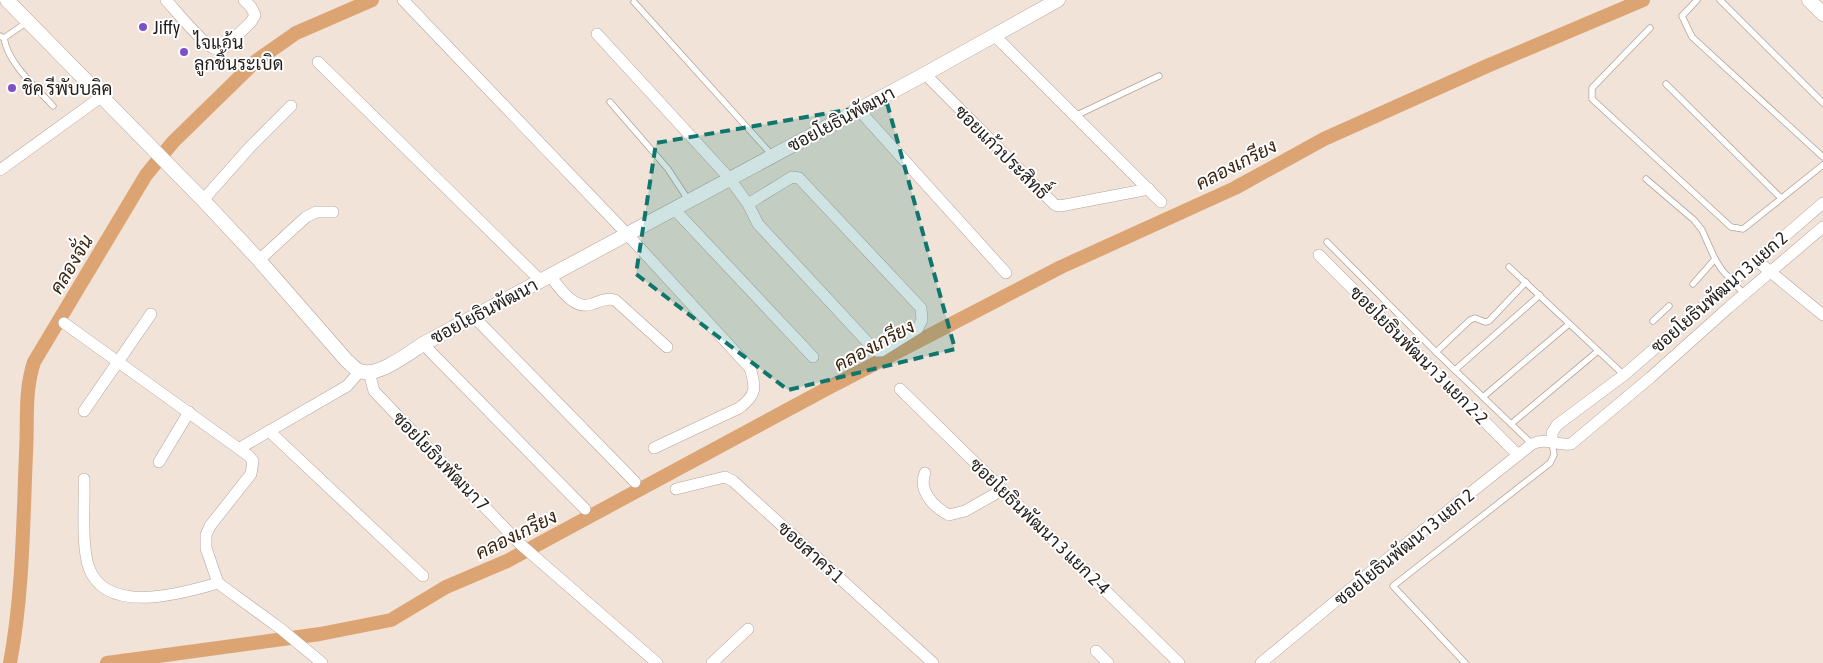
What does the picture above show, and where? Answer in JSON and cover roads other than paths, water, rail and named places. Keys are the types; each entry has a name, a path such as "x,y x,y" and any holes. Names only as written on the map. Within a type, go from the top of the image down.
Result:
{"street":[{"path":"7,0 203,200 259,260 347,361 365,372 347,386 240,448"},
{"path":"166,0 197,34 214,49 218,50 224,48 251,22 254,15 251,7 244,0"},
{"path":"403,0 627,234 750,368 755,384 750,400 740,408 654,448"},
{"name":"ซอยโยธินพัฒนา","path":"365,372 374,372 387,367 423,344 925,74 1058,0"},
{"path":"1809,0 1823,14"},
{"path":"597,34 730,179 748,204 758,224 872,347 877,351 881,351 918,328 922,320 921,308 799,178 792,177 748,204"},
{"path":"994,35 1162,202"},
{"path":"318,62 545,278 571,300 579,305 586,306 607,298 615,300 667,347"},
{"name":"ซอยแก้วประสิทธื์","path":"925,74 1055,205 1060,206 1149,190"},
{"path":"0,170 101,97"},
{"path":"203,200 251,146 291,106"},
{"path":"858,109 1006,273"},
{"name":"ซอยโยธินพัฒนา 3 แยก 2","path":"1552,442 1552,433 1557,425 1624,375 1823,203"},
{"path":"674,209 813,357"},
{"path":"259,260 306,217 316,212 333,212"},
{"name":"ซอยโยธินพัฒนา 3 แยก 2","path":"1260,663 1532,444 1542,440 1562,445 1571,444 1823,227"},
{"name":"ซอยโยธินพัฒนา 3 แยก 2-2","path":"1320,255 1518,455"},
{"path":"1756,260 1823,315"},
{"path":"84,411 151,314"},
{"path":"474,317 635,482"},
{"path":"64,323 240,448 253,461 250,474 210,526 206,535 206,548 218,583 281,628 322,663"},
{"path":"423,344 584,509"},
{"name":"ซอยโยธินพัฒนา 7","path":"365,372 374,391 519,543 657,663"},
{"name":"ซอยโยธินพัฒนา 3 แยก 2-4","path":"900,389 1179,663"},
{"path":"159,462 189,412"},
{"path":"269,431 423,576"},
{"path":"925,472 922,482 924,490 931,501 949,515 965,511 1002,490"},
{"name":"ซอยสาคร 1","path":"676,489 725,477 733,481 933,663"},
{"path":"84,479 85,551 89,569 98,582 108,591 122,596 154,596 180,594 218,583"},
{"path":"712,663 748,629"},
{"path":"1096,651 1108,663"}],"lane":[{"path":"1696,0 1682,16 1692,37 1823,157"},
{"path":"1720,0 1823,102"},
{"path":"634,2 772,156"},
{"path":"28,22 2,37 8,54 15,64 53,106"},
{"path":"1650,28 1592,88 1592,99 1731,227 1742,229 1823,165"},
{"path":"1075,116 1159,76"},
{"path":"1666,84 1781,198"},
{"path":"610,102 668,169 689,201"},
{"path":"1646,179 1694,220 1710,244 1715,259 1722,270 1744,294"},
{"path":"1327,242 1436,352 1532,444"},
{"path":"1692,284 1715,259"},
{"path":"1509,267 1624,375"},
{"path":"1436,352 1470,320 1475,318 1485,322 1490,321 1526,282"},
{"path":"1455,370 1540,295"},
{"path":"1654,322 1669,306"},
{"path":"1483,397 1569,324"},
{"path":"1511,424 1598,350"},
{"name":"ซอยโยธินพัฒนา 3 แยก 2","path":"1465,663 1393,586 1550,463 1554,455 1552,442"}],"waterway":[{"name":"คลองจั่น","path":"10,663 18,611 28,396 34,362 146,175 173,142 256,61 296,33 372,0"},
{"name":"คลองเกรียง","path":"107,663 320,634 391,620 446,587 507,561 828,388 1061,267 1235,188 1324,139 1487,66 1643,0"}],"place":[{"name":"Jiffy","path":"143,27"},
{"name":"ไจแอ้น ลูกชิ้นระเบิด","path":"184,52"},
{"name":"ชิค รีพับบลิค","path":"12,88"}]}
